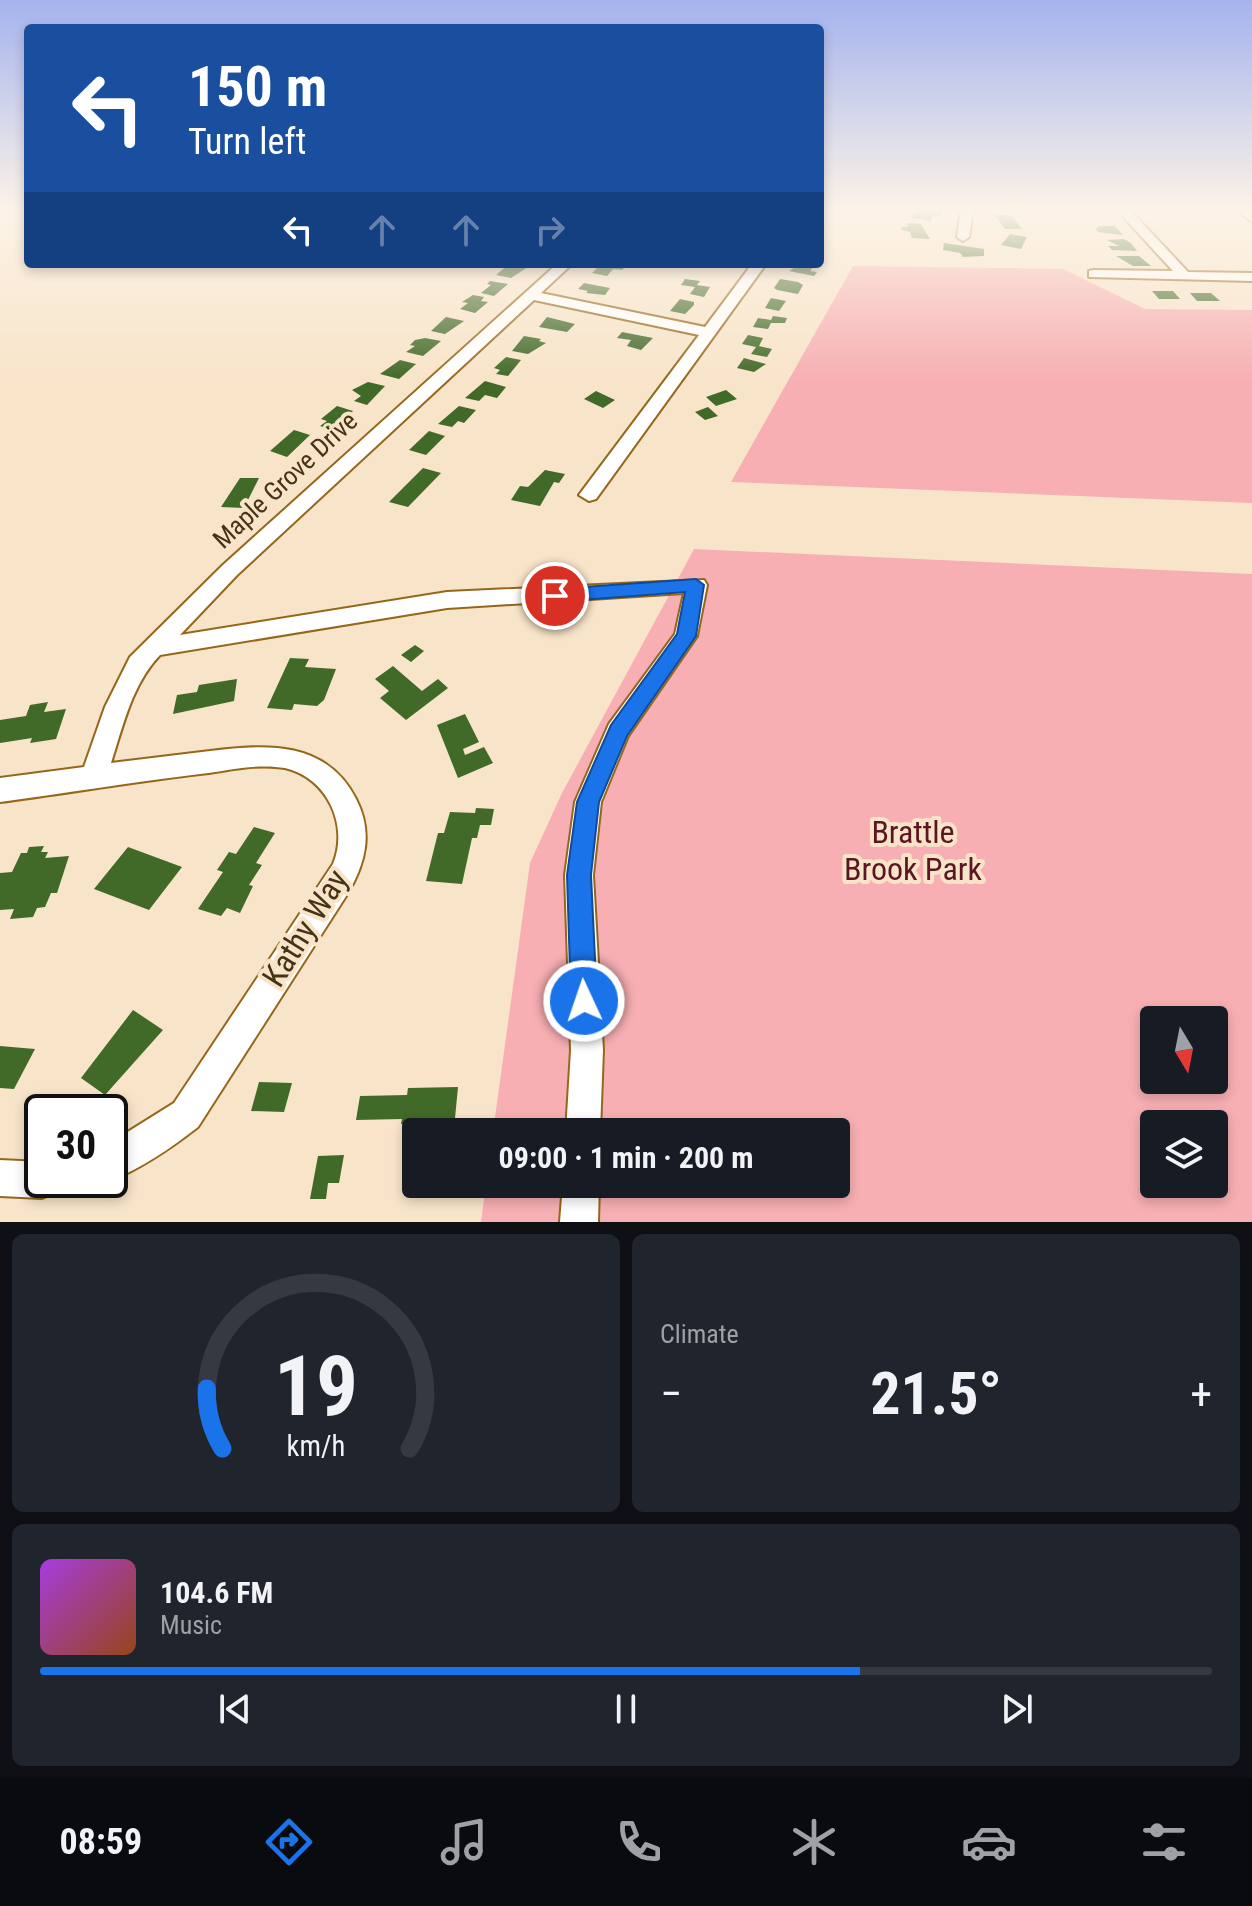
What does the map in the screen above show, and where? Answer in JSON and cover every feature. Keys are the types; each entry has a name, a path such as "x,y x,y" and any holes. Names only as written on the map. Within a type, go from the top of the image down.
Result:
{"street":[{"path":"1177,267 1184,275"},
{"name":"Maple Grove Drive","path":"95,774 117,707 138,663 230,570 560,268"},
{"path":"589,495 756,268"},
{"path":"1094,274 1252,277"},
{"path":"530,295 707,332"},
{"path":"152,648 447,600 696,585 686,636 618,731 588,802 579,875 587,1050 584,1118"},
{"name":"Kathy Way","path":"0,790 95,774 258,756 294,759 336,788 351,812 352,852 340,880 309,922 186,1115 160,1135 128,1153"},
{"path":"0,1178 24,1179"},
{"path":"579,1222 580,1198"}],"green space":[{"path":"852,267 1063,269 1145,309 1252,310 1252,503 731,482"},
{"name":"Brattle Brook Park","path":"694,549 1252,574 1252,1222 481,1222 484,1198 850,1198 850,1118 495,1118 530,863 562,793"}],"building":[{"path":"504,268 526,268 511,278 496,275"},
{"path":"597,268 624,268 613,269 607,276 592,273"},
{"path":"812,268 810,271 817,272 814,276 789,271"},
{"path":"685,279 700,281 697,285 710,287 704,297 690,294 695,287 681,285"},
{"path":"780,279 803,285 798,294 777,290 774,288"},
{"path":"490,281 508,284 494,296 481,293 491,285 487,284"},
{"path":"584,283 610,288 605,295 586,293 588,291 578,289"},
{"path":"1152,291 1173,291 1180,299 1159,299"},
{"path":"1190,293 1211,293 1220,301 1197,301"},
{"path":"473,295 484,297 481,301 488,302 475,313 460,309 468,303 462,302"},
{"path":"771,298 786,301 779,311 765,308"},
{"path":"680,299 694,302 685,314 670,311"},
{"path":"773,316 787,318 785,323 771,323 768,329 753,327 758,318 771,320"},
{"path":"446,317 464,321 445,334 431,331"},
{"path":"547,317 575,324 567,332 539,327"},
{"path":"622,332 653,338 641,350 627,346 631,340 617,338"},
{"path":"748,335 763,338 759,346 772,349 767,357 751,354 756,347 742,344"},
{"path":"524,336 546,343 528,354 512,351"},
{"path":"415,340 441,341 423,356 406,352 415,346 410,345"},
{"path":"506,357 521,360 508,376 496,374 500,370 494,368"},
{"path":"744,358 766,364 754,372 737,368"},
{"path":"400,360 416,364 399,379 380,374"},
{"path":"485,381 506,387 497,398 485,395 479,401 465,398"},
{"path":"368,382 385,386 367,405 354,401 361,396 352,390"},
{"path":"726,390 737,399 716,406 706,397"},
{"path":"596,391 615,400 603,408 584,399"},
{"path":"337,406 353,411 334,430 320,426 327,421 321,419"},
{"path":"459,406 476,410 464,423 458,421 452,427 438,424"},
{"path":"708,407 718,416 705,420 695,412"},
{"path":"294,430 310,435 287,457 270,451"},
{"path":"429,431 445,436 426,455 409,450"},
{"path":"423,468 441,473 408,507 389,502"},
{"path":"545,470 565,474 559,483 554,482 540,506 511,500 520,486 528,487"},
{"path":"240,478 259,478 244,508 221,507"},
{"path":"415,645 424,651 411,662 401,655"},
{"path":"290,658 309,659 305,667 336,669 324,700 317,706 294,704 292,710 267,708"},
{"path":"393,666 422,691 438,679 448,688 406,720 380,698 389,691 375,679"},
{"path":"237,679 234,701 173,714 177,695 197,692 199,685"},
{"path":"48,702 44,712 66,709 56,739 30,743 32,738 0,743 0,720 26,716 30,705"},
{"path":"465,714 479,742 463,749 465,755 484,747 493,763 458,778 437,725"},
{"path":"476,808 494,809 491,825 480,825 477,838 472,838 462,884 426,881 438,833 444,833 450,812 475,813"},
{"path":"254,827 275,833 256,863 262,865 249,885 253,886 240,913 227,908 221,916 198,909 223,872 217,870 229,852 236,854"},
{"path":"44,846 41,852 48,852 45,858 69,856 57,893 51,893 45,907 37,908 33,917 10,919 14,909 0,910 0,873 12,872 21,853 27,853 29,847"},
{"path":"128,847 182,867 149,910 94,889"},
{"path":"133,1010 163,1030 106,1094 81,1078"},
{"path":"0,1046 35,1049 14,1089 0,1088"},
{"path":"259,1082 292,1083 284,1112 251,1111"},
{"path":"458,1087 455,1118 356,1120 360,1096 407,1095 408,1088"},
{"path":"344,1155 339,1183 328,1183 326,1199 310,1199 318,1156"}],"route":[{"path":"555,596 696,585 686,636 618,731 588,802 579,875 584,1001"}]}
